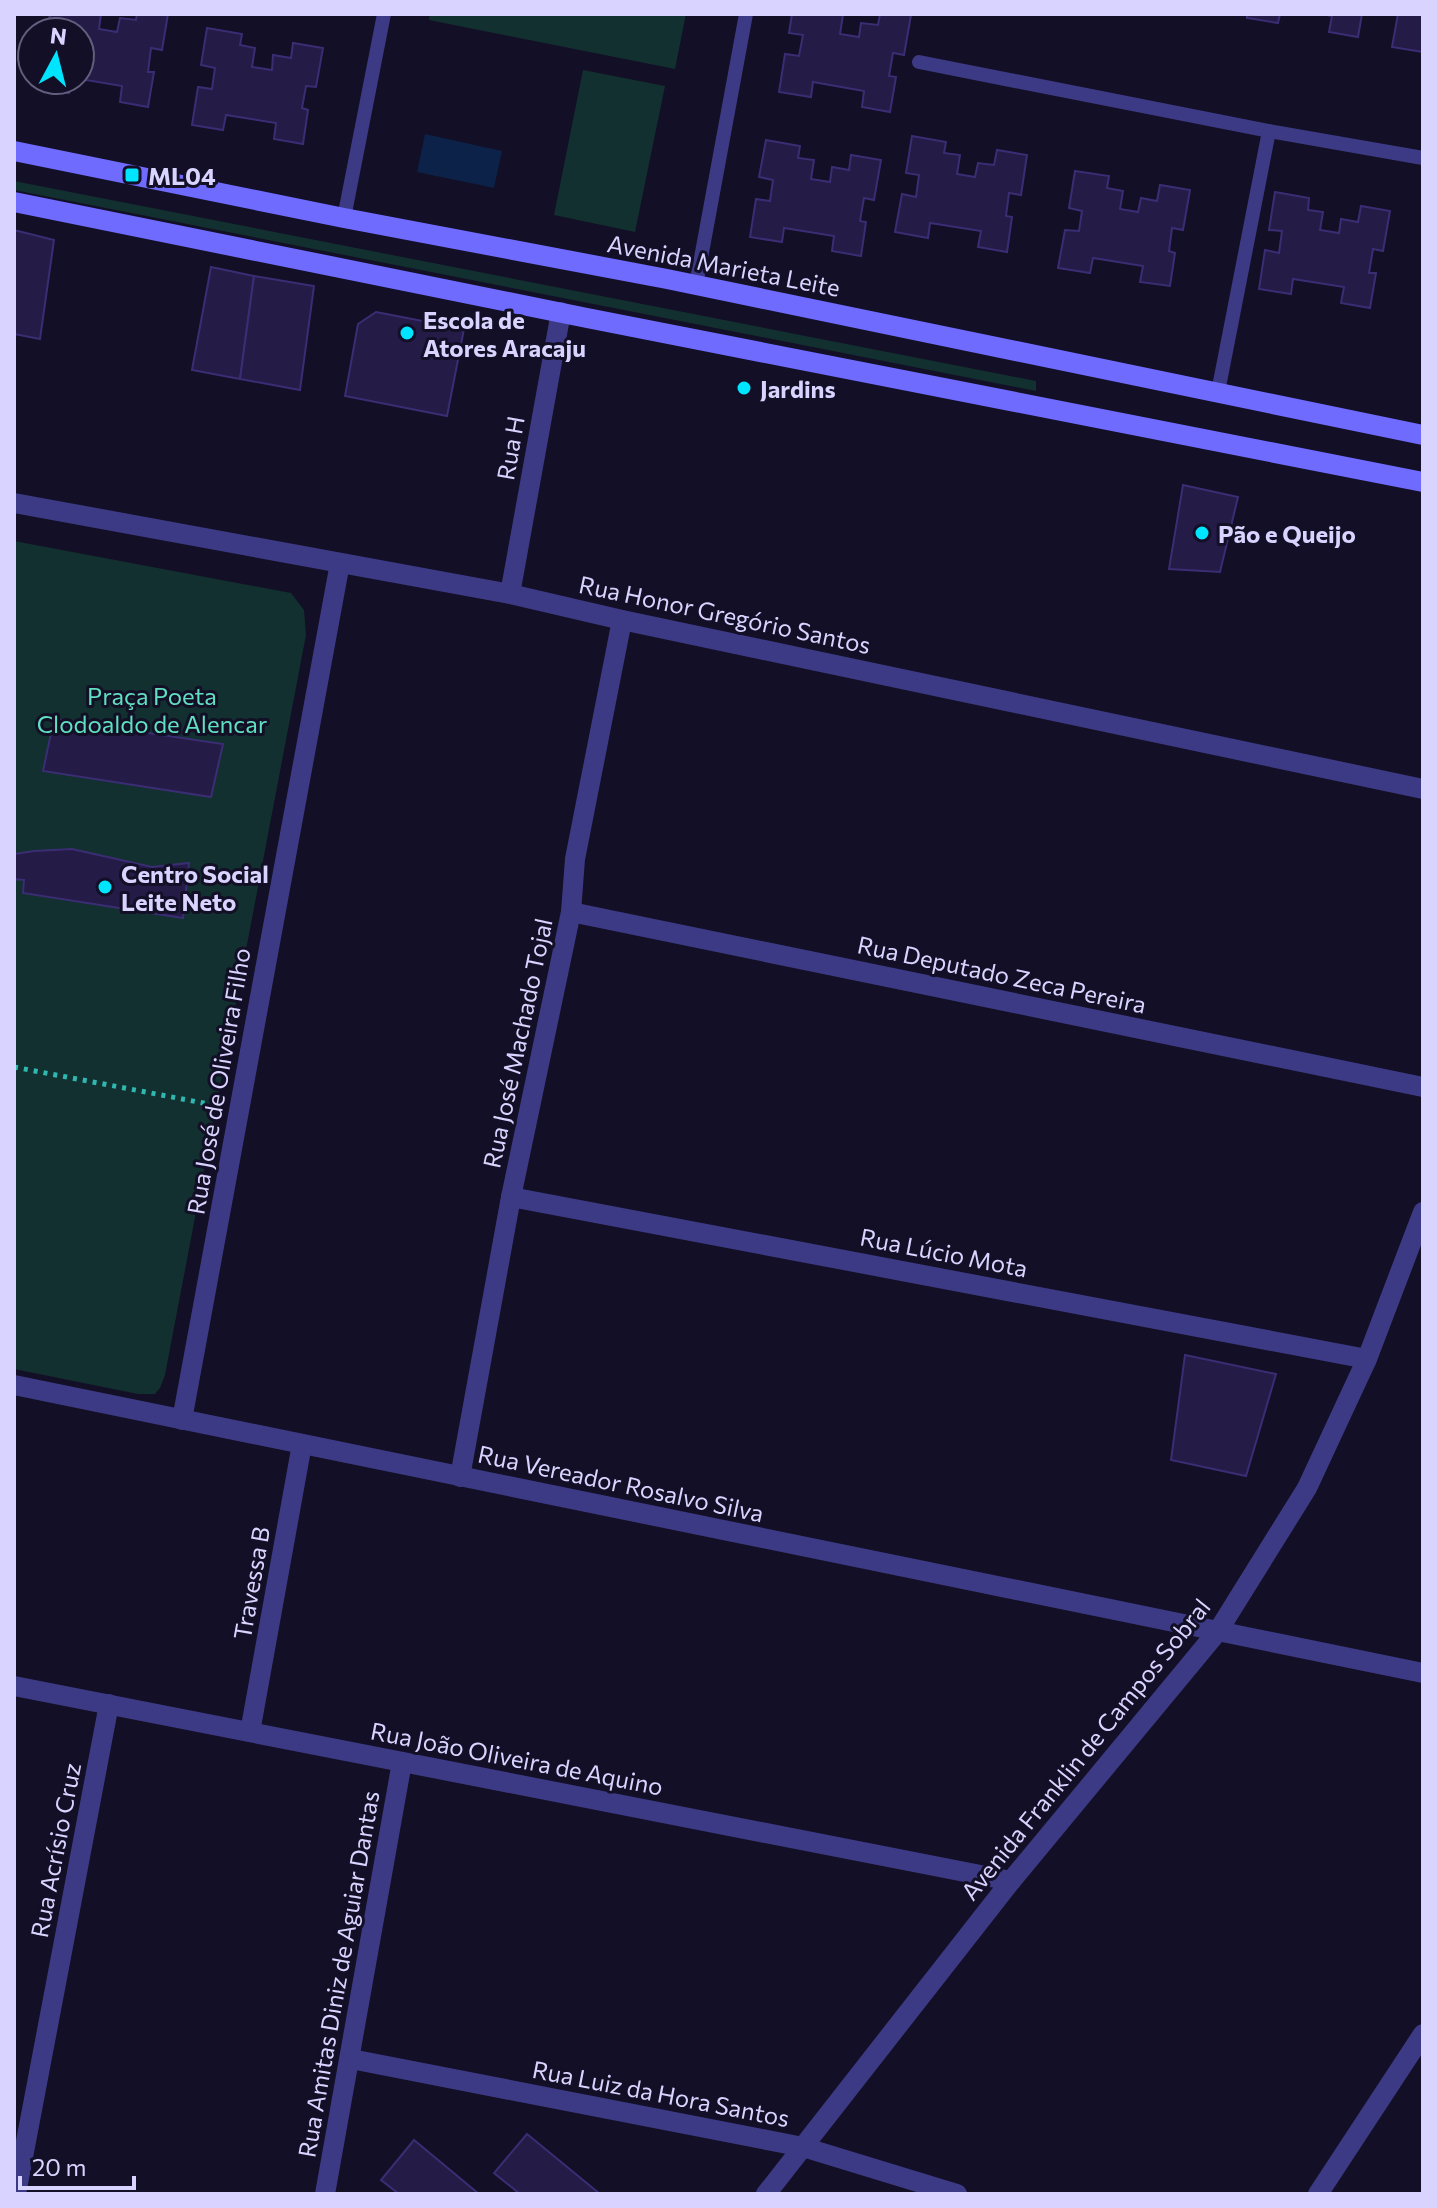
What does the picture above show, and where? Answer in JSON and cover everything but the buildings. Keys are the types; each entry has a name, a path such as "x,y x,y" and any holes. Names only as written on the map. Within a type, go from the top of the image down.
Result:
{"street":[{"name":"Avenida Marieta Leite","path":"14,151 696,285 1423,435"},
{"path":"14,202 1423,482"},
{"name":"Rua H","path":"510,594 561,312"},
{"name":"Rua Honor Gregório Santos","path":"14,503 510,594 1423,789"},
{"name":"Rua José de Oliveira Filho","path":"182,1420 340,563"},
{"name":"Rua José Machado Tojal","path":"460,1477 511,1197 571,912 575,859 622,620"},
{"name":"Rua Deputado Zeca Pereira","path":"571,912 1423,1087"},
{"name":"Rua Lúcio Mota","path":"511,1197 1367,1359"},
{"name":"Avenida Franklin de Campos Sobral","path":"766,2194 1011,1881 1218,1631 1307,1488 1367,1359 1423,1212"},
{"name":"Rua Vereador Rosalvo Silva","path":"14,1385 1423,1673"},
{"name":"Travessa B","path":"250,1732 302,1444"},
{"name":"Rua João Oliveira de Aquino","path":"14,1686 1011,1881"},
{"name":"Rua Acrísio Cruz","path":"16,2194 109,1704"},
{"name":"Rua Amitas Diniz de Aguiar Dantas","path":"325,2194 402,1762"},
{"path":"1318,2194 1423,2034"},
{"name":"Rua Luiz da Hora Santos","path":"351,2059 803,2147 957,2194"}],"lane":[{"path":"344,218 384,14"},
{"path":"696,285 746,14"},
{"path":"919,62 1423,158"},
{"path":"1218,392 1269,131"}],"path":[{"path":"14,1067 239,1110"}],"green space":[{"path":"430,14 686,14 675,69 429,20"},
{"path":"583,70 665,86 635,232 554,215"},
{"path":"14,181 1036,381 1036,391 14,190"},
{"name":"Praça Poeta Clodoaldo de Alencar","path":"14,541 291,593 304,610 306,635 165,1375 155,1394 138,1394 14,1369"}],"water":[{"path":"425,134 502,151 494,188 417,172"}],"place":[{"name":"ML04","path":"132,175"},
{"name":"Escola de Atores Aracaju","path":"407,333"},
{"name":"Jardins","path":"744,388"},
{"name":"Pão e Queijo","path":"1202,533"},
{"name":"Centro Social Leite Neto","path":"105,887"}]}
